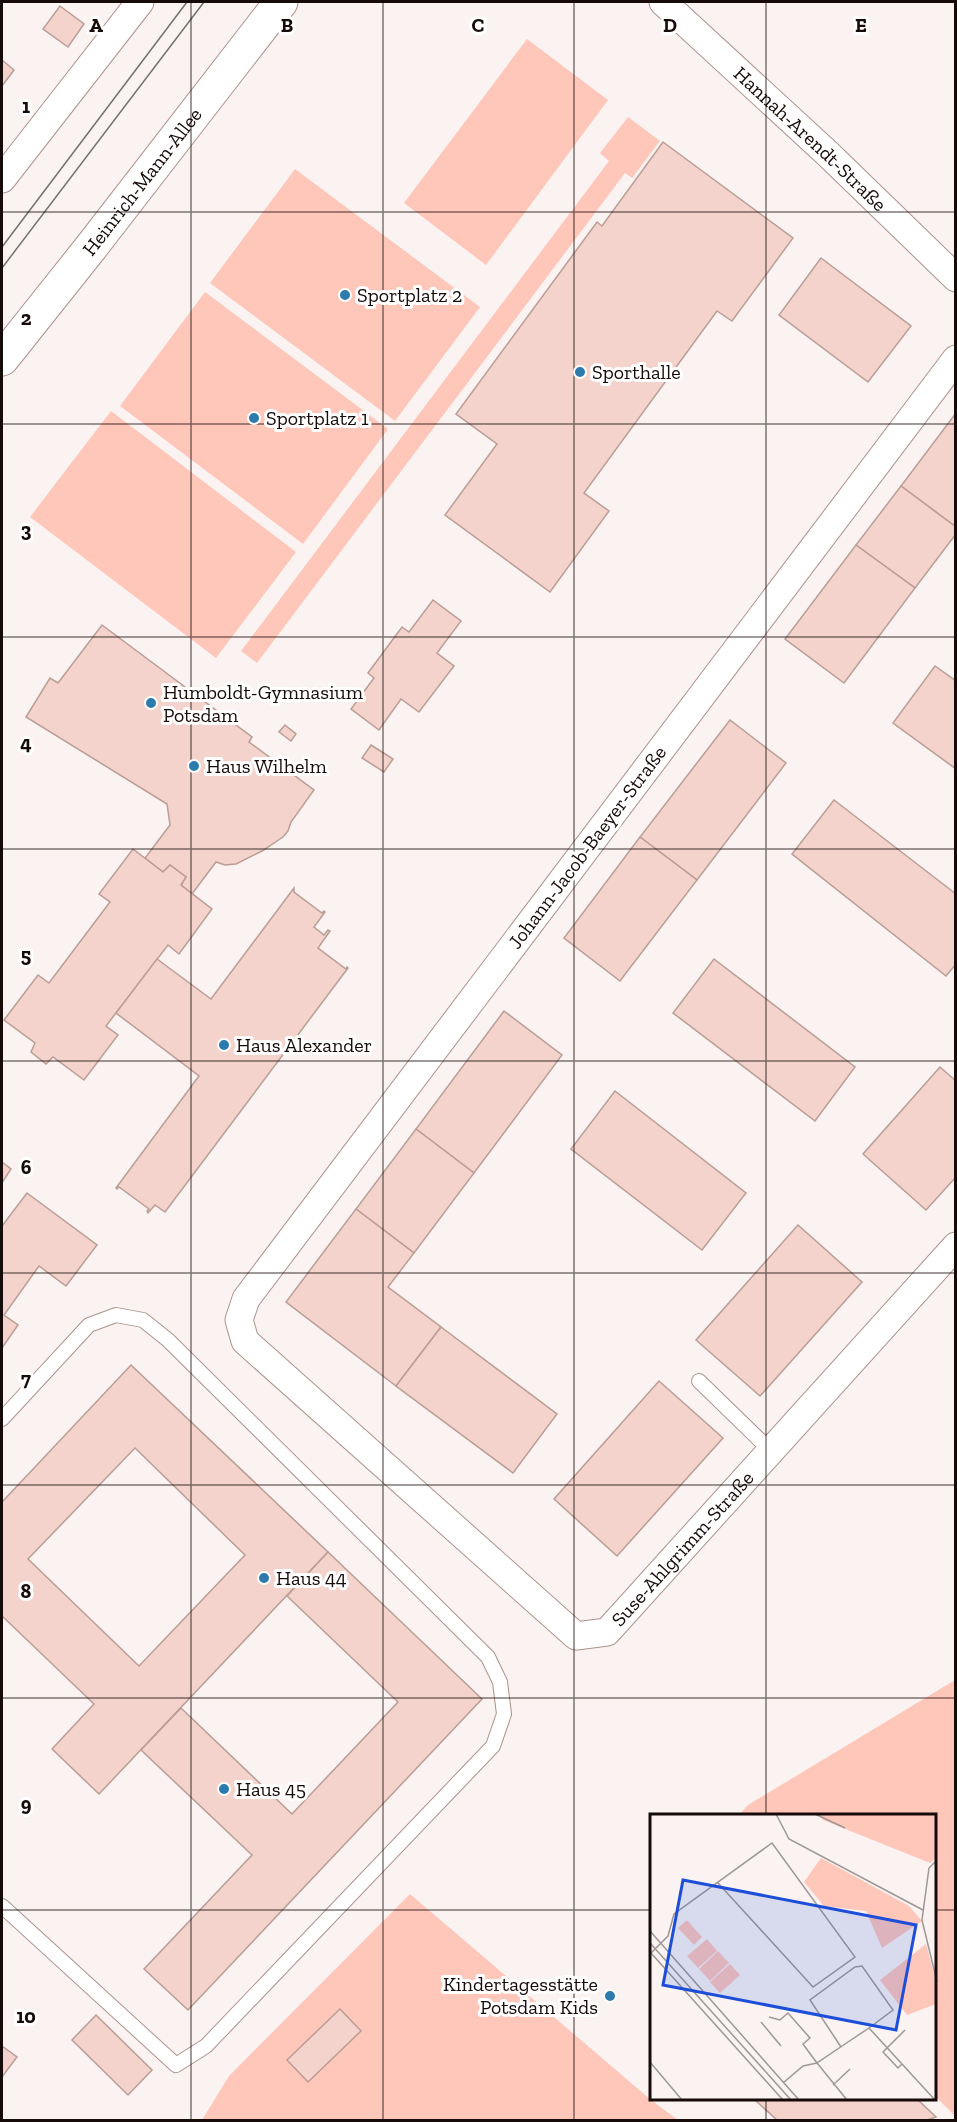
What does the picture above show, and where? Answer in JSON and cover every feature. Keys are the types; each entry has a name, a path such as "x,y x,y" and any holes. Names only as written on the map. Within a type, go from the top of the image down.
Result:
{"main road":[{"name":"Heinrich-Mann-Allee","path":"2,359 281,2"}],"street":[{"name":"Hannah-Arendt-Straße","path":"663,2 820,146 956,278"},
{"path":"2,180 138,4"},
{"name":"Johann-Jacob-Baeyer-Straße","path":"245,1341 239,1320 246,1299 956,359"},
{"name":"Suse-Ahlgrimm-Straße","path":"245,1341 576,1636 607,1632 956,1246"}],"lane":[{"path":"2,1419 89,1325 116,1315 143,1320 168,1340 488,1657 500,1682 504,1714 493,1746 206,2046 176,2065 2,1906"},
{"path":"699,1381 771,1450"}],"shaded area":[{"path":"527,39 608,100 486,265 404,203"},
{"path":"628,117 660,141 632,178 625,173 257,663 241,651 609,161 600,153"},
{"name":"Sportplatz 2","path":"295,169 480,307 395,421 210,283"},
{"name":"Sportplatz 1","path":"205,292 388,429 303,544 120,406"},
{"path":"111,411 296,552 216,658 30,517"},
{"path":"955,1680 955,2116 936,2097 936,1814 740,1814 748,1805"},
{"path":"410,1894 650,2101 678,2120 202,2120 229,2076"}],"building":[{"path":"60,6 84,24 68,47 43,29"},
{"path":"2,60 14,70 2,86"},
{"name":"Sporthalle","path":"663,142 793,238 732,321 717,311 584,493 609,511 550,592 445,515 497,444 456,414 597,222 602,226"},
{"path":"821,258 911,326 868,382 779,315"},
{"path":"956,413 956,527 901,486"},
{"path":"901,486 956,527 956,534 915,588 856,545"},
{"path":"856,545 915,588 844,683 785,639"},
{"path":"433,600 461,621 437,653 454,666 419,712 401,699 379,730 351,709 374,678 368,673 402,627 409,632"},
{"name":"Haus Wilhelm","path":"102,625 252,737 249,742 314,790 283,837 236,864 225,865 216,862 192,894 181,885 186,877 170,865 163,872 145,858 170,825 167,804 26,717 50,678 58,683"},
{"path":"935,666 956,681 956,769 893,723"},
{"path":"730,720 786,763 697,880 640,837"},
{"path":"285,725 296,734 291,741 279,732"},
{"path":"371,745 393,759 384,772 362,758"},
{"path":"834,800 956,894 956,964 946,976 792,854"},
{"path":"640,837 697,880 620,981 564,938"},
{"path":"133,849 163,872 170,865 186,877 181,885 212,909 179,954 168,945 106,1026 118,1035 84,1080 53,1057 46,1064 31,1052 35,1043 4,1020 38,975 49,983 110,902 99,894"},
{"name":"Haus Alexander","path":"294,888 294,892 322,913 325,912 314,927 324,935 328,930 330,931 318,948 346,969 348,968 165,1212 155,1205 148,1213 149,1209 119,1187 116,1188 199,1076 116,1013 157,959 211,999"},
{"path":"714,959 855,1067 815,1121 673,1013"},
{"path":"504,1011 562,1055 474,1173 416,1129"},
{"path":"940,1067 956,1081 956,1177 926,1210 863,1154"},
{"path":"615,1091 746,1193 702,1250 571,1149"},
{"path":"416,1129 474,1173 414,1253 356,1209"},
{"path":"2,1162 11,1169 2,1183"},
{"path":"27,1193 97,1245 66,1286 39,1266 4,1315 18,1325 2,1348 2,1226"},
{"path":"356,1209 414,1253 388,1287 441,1327 396,1386 286,1302"},
{"path":"798,1225 862,1282 760,1396 696,1340"},
{"path":"441,1327 557,1414 513,1473 396,1386"},
{"name":"Haus 44","path":"131,1365 328,1552 99,1794 52,1749 94,1704 2,1616 2,1502","holes":["135,1448 245,1555 139,1666 28,1559"]},
{"path":"659,1381 723,1438 617,1556 554,1499"},
{"name":"Haus 45","path":"328,1552 482,1699 188,2010 144,1969 252,1855 141,1750 181,1708 292,1814 398,1702 287,1596"},
{"path":"340,2009 361,2031 308,2082 287,2060"},
{"path":"96,2015 152,2070 128,2095 72,2040"},
{"path":"2,2046 17,2057 2,2077"},
{"path":"756,2101 919,2101 936,2117 927,2120 777,2120"}],"tram line":[{"path":"2,247 187,2"},
{"path":"2,268 204,2"}],"place":[{"name":"Sportplatz 2","path":"345,295"},
{"name":"Sporthalle","path":"580,372"},
{"name":"Sportplatz 1","path":"254,418"},
{"name":"Humboldt-Gymnasium Potsdam","path":"151,703"},
{"name":"Haus Wilhelm","path":"194,766"},
{"name":"Haus Alexander","path":"224,1045"},
{"name":"Haus 44","path":"264,1578"},
{"name":"Haus 45","path":"224,1789"},
{"name":"Kindertagesstätte Potsdam Kids","path":"610,1996"}]}
